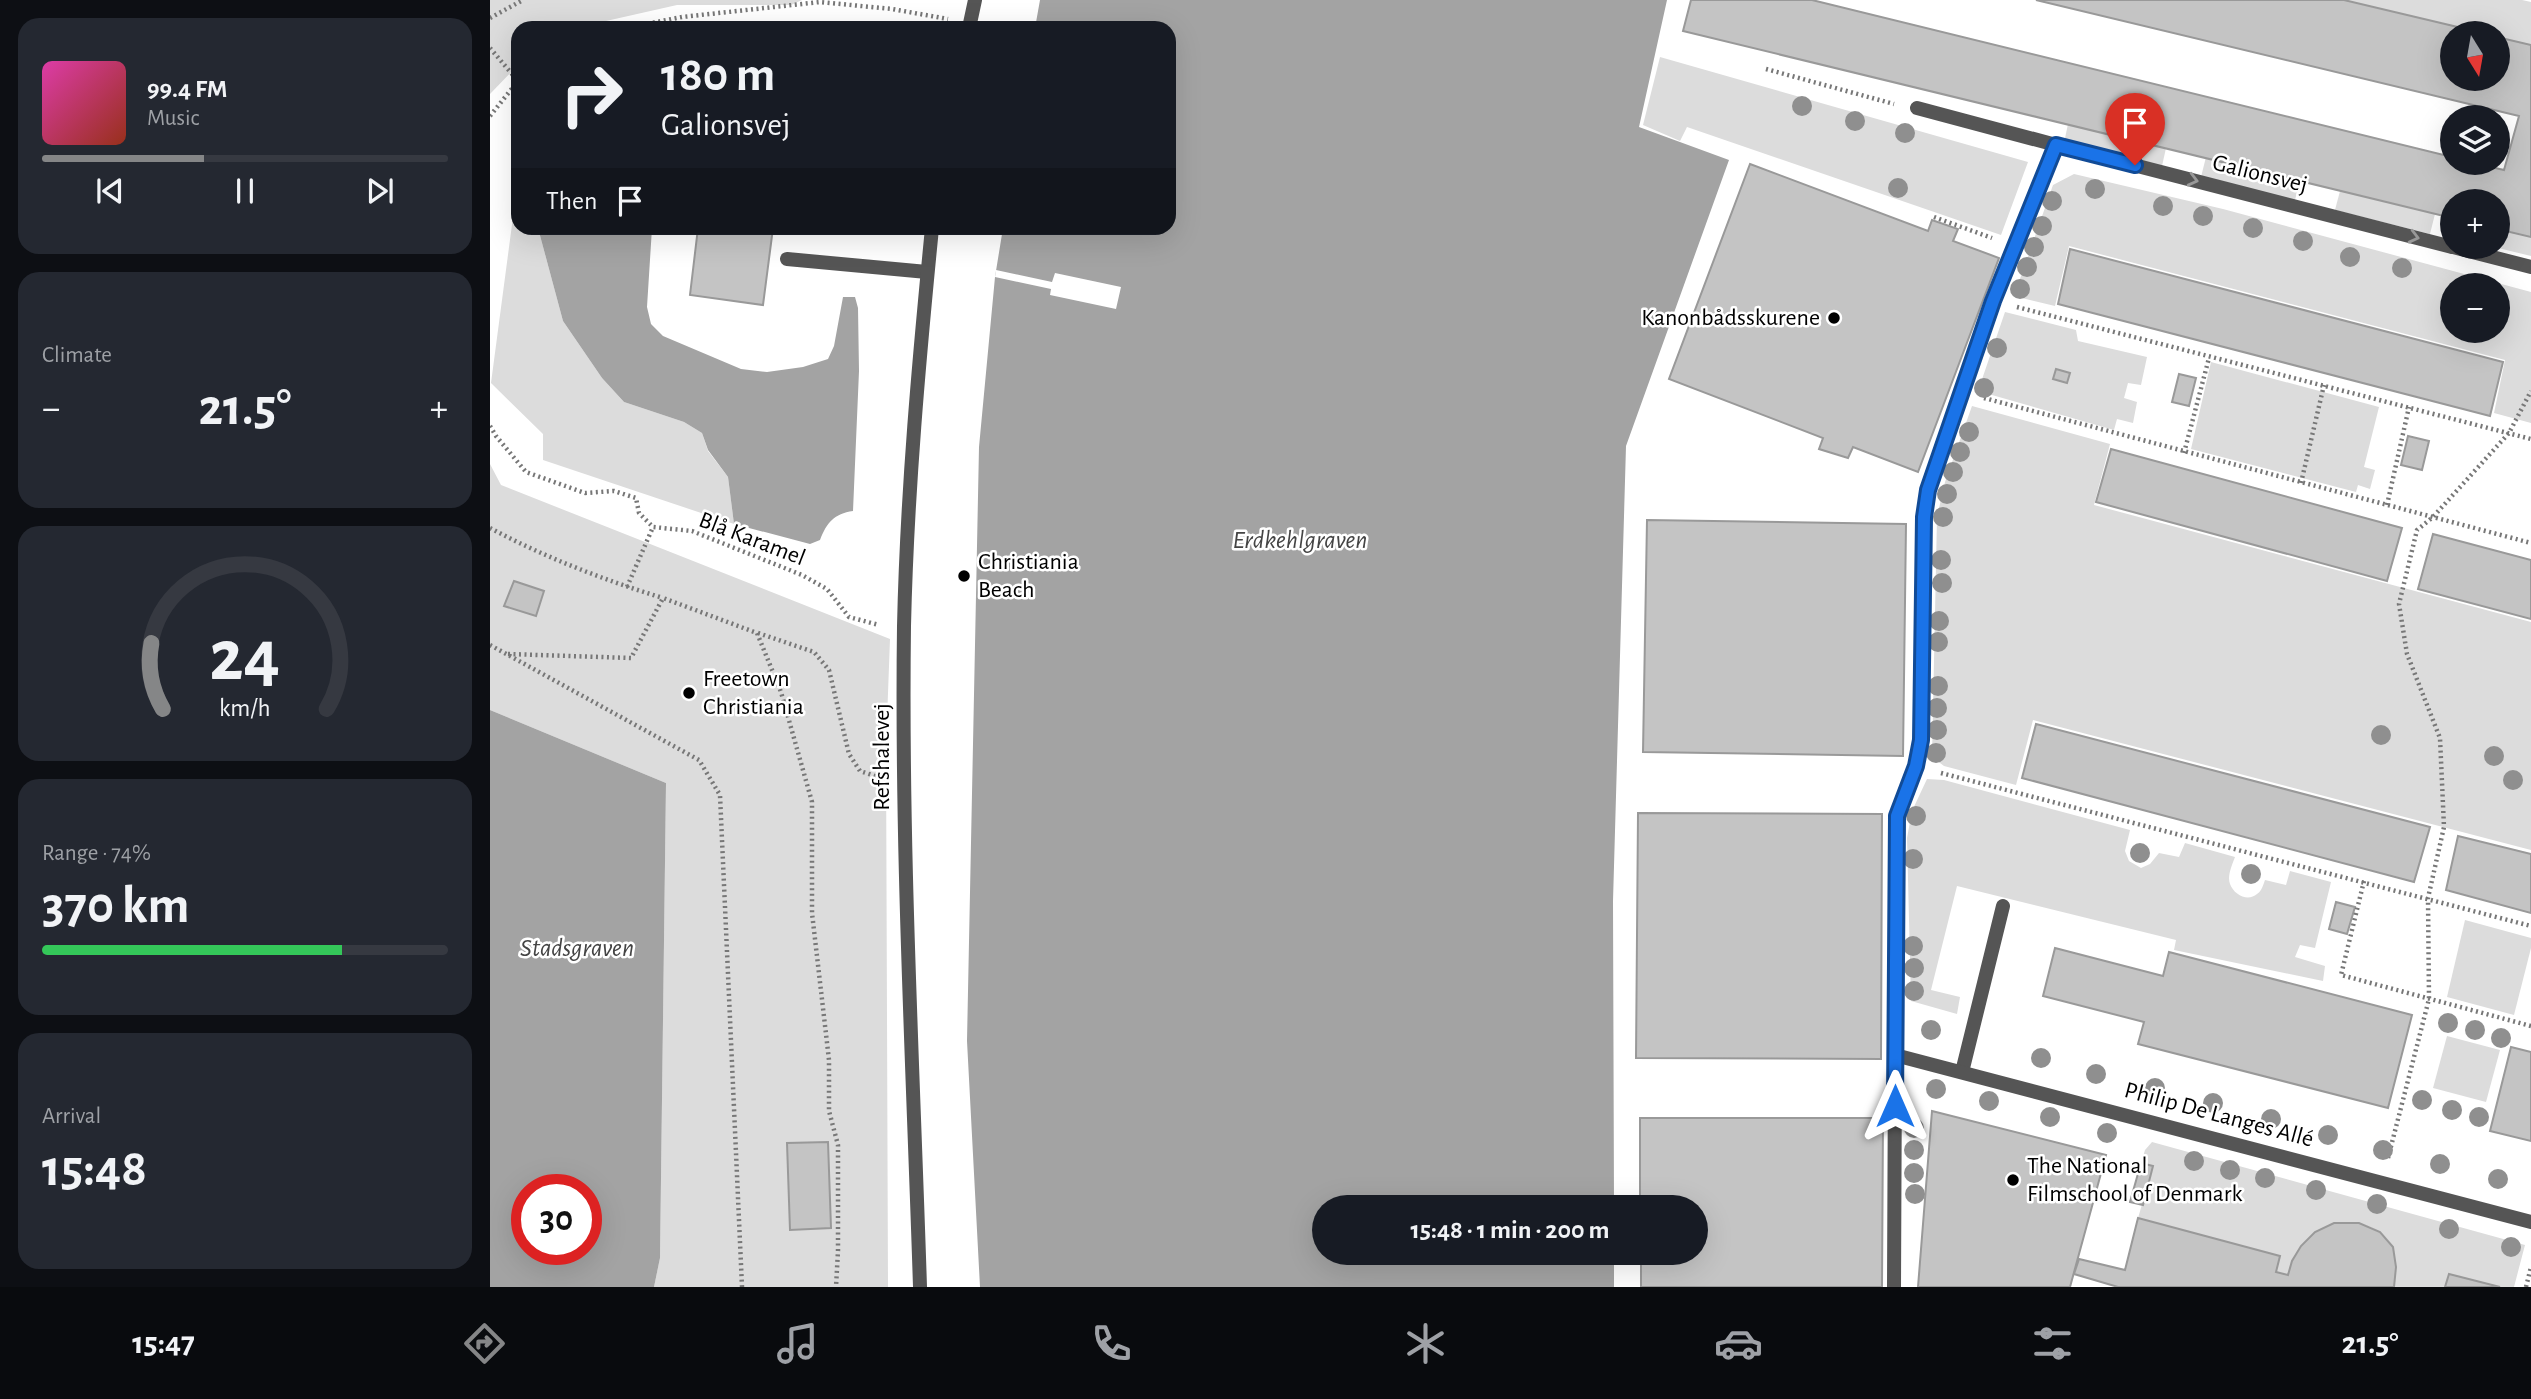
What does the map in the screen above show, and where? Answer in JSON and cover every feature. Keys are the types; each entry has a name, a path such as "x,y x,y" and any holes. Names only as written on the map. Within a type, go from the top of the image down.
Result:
{"street":[{"path":"971,21 975,0"},
{"name":"Galionsvej","path":"1917,108 2440,244"},
{"path":"1894,1287 1897,816 1916,766 1921,740 1924,517 1928,490 1993,301 2056,145"},
{"name":"Refshalevej","path":"920,1287 904,787 904,626 914,417 931,235"},
{"path":"787,258 927,272"},
{"name":"Galionsvej","path":"2499,259 2531,267"},
{"path":"1962,1072 2003,906"},
{"name":"Philip De Langes Allé","path":"1895,1055 2531,1222"}],"path":[{"path":"490,18 523,0"},
{"path":"662,21 791,2 820,2 880,7 950,21"},
{"path":"490,48 511,73"},
{"path":"1766,69 1917,108"},
{"path":"490,116 511,90"},
{"path":"1934,217 2016,246"},
{"path":"1993,301 2531,439"},
{"path":"2184,453 2209,358"},
{"path":"2301,483 2324,385"},
{"path":"2382,1182 2429,999 2428,898 2444,827 2440,738 2407,654 2399,604 2417,530 2433,517 2509,433 2531,391"},
{"path":"1962,392 2531,543"},
{"path":"2387,505 2409,407"},
{"path":"490,426 526,472 586,493 614,491 636,498 639,513 653,527 627,587"},
{"name":"Blå Karamel","path":"653,527 692,531 802,575 827,589 849,617 872,625 904,626"},
{"path":"490,528 509,539 627,587 814,652 829,670 849,754 860,771 904,787"},
{"path":"508,654 631,658 663,598"},
{"path":"757,633 781,692 812,802 812,913 829,1060 828,1111 838,1145 836,1287"},
{"path":"490,645 699,760 720,795 742,1287"},
{"path":"1916,766 2531,926"},
{"path":"2364,881 2341,975 2531,1026"},
{"path":"2526,1287 2531,1267"}],"shaded area":[{"path":"490,0 802,0 791,5 677,5 606,21 511,21 511,72 490,94"},
{"path":"2344,0 2531,2 2531,45 2510,40 2510,21 2440,23"},
{"path":"1660,57 2028,162 2001,235 1687,127 1680,141 1643,125"},
{"path":"2068,124 2166,148 2162,166 2064,143"},
{"path":"2206,157 2300,181 2295,200 2201,177"},
{"path":"2074,174 2223,209 2460,273 2440,273 2440,343 2510,343 2510,286 2531,292 2531,423 2494,413 2505,360 2069,246 2055,306 2014,296 2053,185"},
{"path":"2340,191 2435,214 2430,234 2335,210"},
{"path":"511,232 511,235 540,235 563,321 602,378 624,402 684,422 702,433 708,451 728,477 734,524 543,460 543,434 491,383"},
{"path":"2510,232 2531,237 2531,256 2510,251"},
{"path":"2005,312 2076,330 2078,341 2147,357 2141,385 2128,383 2124,398 2137,402 2133,423 2117,419 2114,430 1978,391"},
{"path":"2211,362 2379,407 2364,467 2375,470 2370,489 2358,485 2356,492 2191,449"},
{"path":"1972,406 2110,444 2094,505 2531,622 2531,850 2033,720 2016,785 1944,766 1932,757 1937,517 1945,482"},
{"path":"490,464 501,485 890,639 886,747 888,1287 654,1287 660,1258 666,783 490,710"},
{"path":"1927,779 1944,780 2130,830 2125,851 2129,861 2141,868 2150,864 2159,853 2179,857 2185,843 2235,857 2229,881 2242,896 2250,897 2259,893 2265,880 2286,885 2290,871 2331,882 2315,948 2300,945 2295,957 2325,966 2323,981 2174,950 2176,940 1957,886 1931,990 1960,997 1957,1014 1911,1001 1907,838 1912,811"},
{"path":"2465,920 2531,938 2531,948 2514,1015 2447,997"},
{"path":"2447,1036 2500,1050 2486,1102 2433,1088"},
{"path":"2152,1142 2525,1245 2514,1287 2500,1287 2449,1274 2445,1287 2394,1287 2394,1254 2387,1238 2370,1227 2356,1223 2330,1225 2318,1231 2300,1250 2288,1275 2276,1272 2280,1256 2138,1218 2153,1167 2141,1163 2145,1150"}],"water":[{"name":"Erdkehlgraven","path":"1040,0 1667,0 1639,127 1729,160 1626,446 1613,901 1614,1195 1312,1195 1312,1265 1614,1265 1614,1287 980,1287 967,1041 979,447 995,277 1002,235 1176,235 1176,21 1036,21"},
{"path":"540,235 652,235 647,307 651,324 663,336 741,369 767,372 803,367 828,359 834,346 843,297 855,297 858,308 859,371 853,511 836,517 825,528 820,540 810,544 734,524 728,477 708,450 702,433 684,422 624,402 602,378 563,321"},
{"name":"Stadsgraven","path":"490,710 666,783 660,1258 654,1287 490,1287"}],"pier":[{"path":"996,270 1052,282 1055,273 1121,287 1116,309 1050,295 1051,289 995,277"}],"building":[{"path":"1691,0 1812,0 2440,154 2440,175 2510,175 2510,148 2519,116 2510,114 2510,105 2473,105 2036,0 2344,0 2440,23 2440,91 2510,91 2510,40 2531,45 2531,237 2510,232 2510,189 2440,189 2440,215 1683,31"},
{"path":"1750,164 1928,231 1932,220 1958,229 1953,241 1999,258 1918,472 1853,447 1848,458 1819,449 1823,438 1669,379"},
{"path":"697,235 772,235 763,305 690,295"},
{"path":"2070,249 2503,362 2490,416 2058,304"},
{"path":"2056,369 2070,373 2067,383 2053,379"},
{"path":"2179,374 2196,378 2189,406 2172,402"},
{"path":"2408,436 2429,441 2422,470 2401,465"},
{"path":"2111,449 2402,528 2387,581 2096,502"},
{"path":"1647,520 1906,524 1903,756 1643,752"},
{"path":"2433,534 2531,560 2531,619 2418,589"},
{"path":"514,581 544,591 536,616 504,606"},
{"path":"2036,724 2430,827 2414,882 2022,778"},
{"path":"1638,813 1882,814 1881,1059 1636,1058"},
{"path":"2458,836 2531,854 2531,913 2446,890"},
{"path":"2336,902 2355,907 2347,934 2329,929"},
{"path":"2055,948 2163,976 2169,952 2412,1015 2388,1108 2138,1044 2144,1022 2043,996"},
{"path":"2511,1047 2531,1052 2531,1141 2490,1131"},
{"name":"The National Filmschool of Denmark","path":"1932,1111 2106,1155 2070,1287 1918,1287"},
{"path":"1640,1118 1883,1118 1882,1287 1641,1287 1641,1265 1708,1265 1708,1195 1640,1195"},
{"path":"828,1142 831,1228 790,1230 787,1143"},
{"path":"2141,1163 2153,1166 2143,1205 2130,1202"},
{"name":"The National Filmschool of Denmark","path":"2138,1218 2280,1256 2276,1272 2288,1275 2301,1246 2315,1232 2334,1223 2359,1223 2380,1232 2393,1247 2396,1267 2394,1287 2118,1287 2074,1274 2079,1259 2125,1270"},
{"path":"2449,1274 2500,1287 2445,1287"}],"place":[{"name":"Kanonbådsskurene","path":"1834,318"},
{"name":"Christiania Beach","path":"964,576"},
{"name":"Freetown Christiania","path":"689,693"},
{"name":"The National Filmschool of Denmark","path":"2013,1180"}],"route":[{"path":"1895,1106 1897,816 1916,766 1921,740 1924,517 1928,490 1993,301 2056,145 2135,165"}]}
